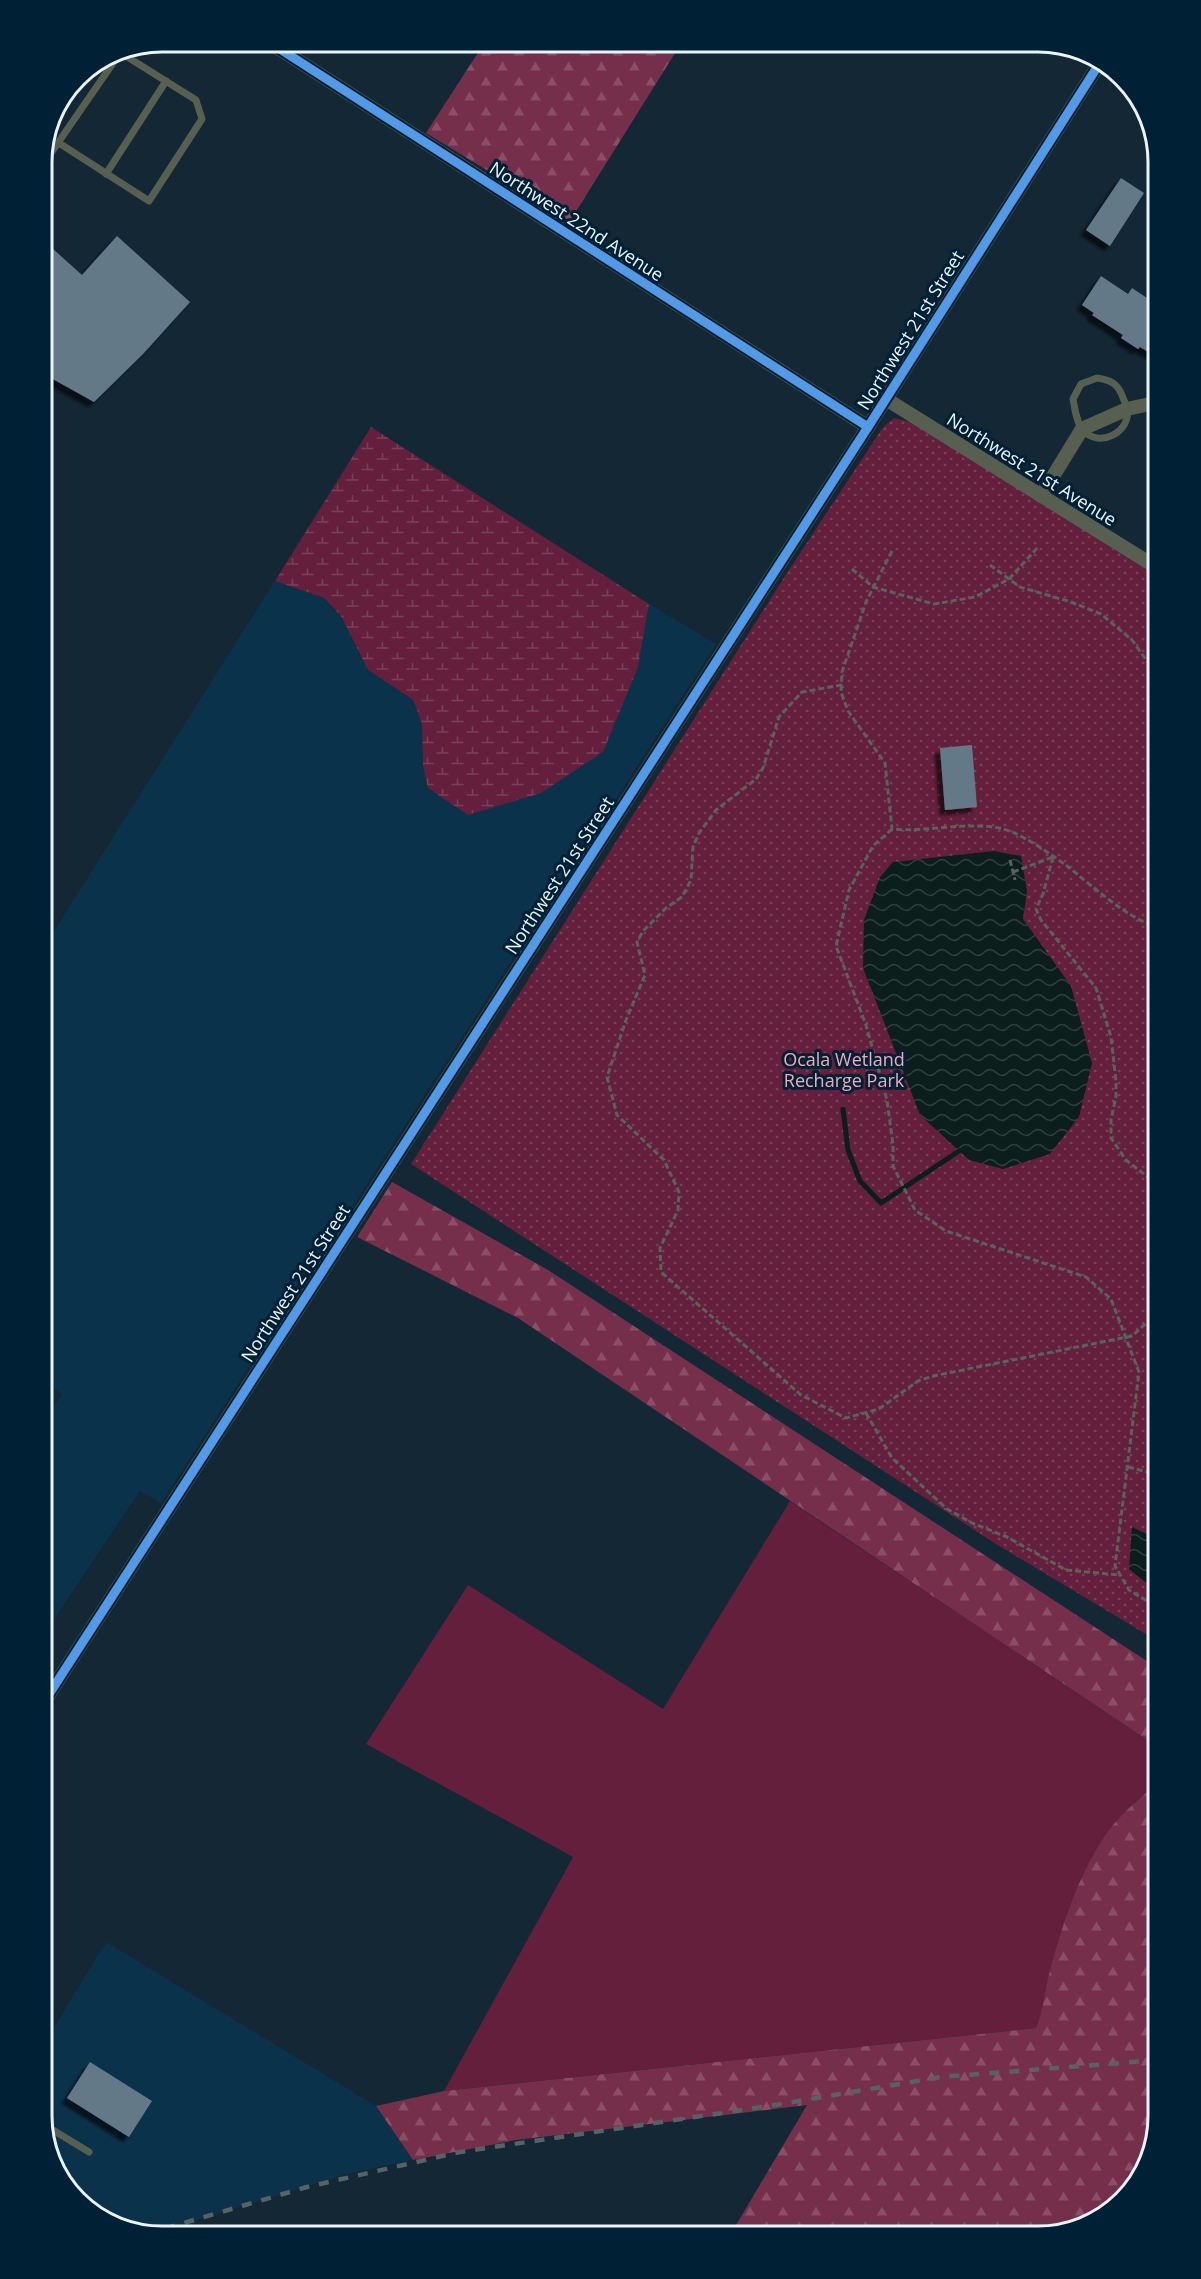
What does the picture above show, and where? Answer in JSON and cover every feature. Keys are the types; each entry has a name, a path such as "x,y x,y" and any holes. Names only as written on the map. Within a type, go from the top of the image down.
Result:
{"street":[{"name":"Northwest 22nd Avenue","path":"285,53 868,427"},
{"name":"Northwest 21st Street","path":"52,1689 868,427 1096,69"},
{"name":"Northwest 21st Avenue","path":"886,399 1148,562"},
{"path":"1041,496 1082,429 1127,409 1148,404"}],"lane":[{"path":"58,143 149,201 202,119 196,100 130,57"},
{"path":"53,150 113,64"},
{"path":"106,174 166,81"},
{"path":"1082,429 1073,399 1081,384 1097,378 1111,380 1119,388 1127,409"},
{"path":"53,2130 89,2152"}],"path":[{"path":"852,569 873,587 934,604 975,597 1009,579 1039,546"},
{"path":"892,552 866,602 843,672 841,692 848,711 885,763 892,829"},
{"path":"990,565 1020,587 1071,602 1101,614 1132,640 1148,663"},
{"path":"842,685 802,692 779,717 763,768 756,779 716,810 699,833 693,847 691,880 682,897 666,908 643,931 638,942 645,975 626,1020 607,1077 617,1115 664,1160 678,1192 678,1210 660,1248 662,1272 801,1395 846,1418 879,1409 918,1381 933,1376 1125,1337 1148,1321"},
{"path":"1148,924 1121,908 1053,857 1011,832 983,826 892,829 873,846 849,890 836,946 866,1025 887,1100 893,1145 893,1166 915,1210 946,1231 1086,1277 1111,1299 1139,1372 1115,1566 1129,1590 1148,1601"},
{"path":"1013,872 1053,857"},
{"path":"1053,857 1043,894 1036,909 1041,920 1096,988 1111,1037 1116,1082 1111,1137 1126,1160 1148,1177"},
{"path":"1010,860 1015,880"},
{"path":"866,1413 892,1458 947,1509 972,1524 1007,1536 1066,1570 1120,1575"},
{"path":"1128,1467 1148,1472"}],"shaded area":[{"path":"275,581 324,598 341,616 368,670 413,700 422,724 423,765 638,667 649,604 716,644 161,1503 140,1491 52,1622 52,1408 62,1394 52,1388 53,933"},
{"path":"106,1942 376,2106 413,2160 347,2174 178,2226 155,2226 127,2221 95,2204 75,2184 61,2159 53,2131 52,2117 52,2031"}],"green space":[{"path":"478,53 675,53 570,221 426,133"},
{"name":"Ocala Wetland Recharge Park","path":"894,418 916,423 1148,571 1148,1635 996,1544 411,1164 785,576 883,427"},
{"path":"371,427 649,604 638,667 603,752 541,793 468,815 428,788 423,765 422,724 413,700 368,670 341,616 324,598 275,581"},
{"path":"392,1182 548,1270 1148,1662 1148,1741 518,1318 357,1237"},
{"path":"790,1501 1148,1741 1148,1791 1110,1829 1070,1909 1050,1971 1043,2010 1036,2028 444,2091 573,1857 366,1744 468,1585 663,1709"},
{"path":"1148,1791 1148,2131 1143,2152 1130,2178 1106,2204 1081,2218 1046,2226 736,2226 807,2105 516,2140 413,2160 376,2106 444,2091 1036,2028 1050,1970 1081,1879 1109,1830"}],"water":[{"path":"994,851 1021,856 1027,891 1023,919 1071,986 1092,1063 1079,1117 1050,1154 1003,1169 969,1160 920,1115 863,968 864,920 880,877 893,862"},
{"path":"1132,1527 1148,1535 1148,1584 1129,1569"}],"building":[{"path":"1121,178 1144,193 1110,246 1086,230"},
{"path":"117,236 190,302 143,354 94,402 53,379 53,249 82,275"},
{"path":"1101,276 1128,294 1132,288 1148,299 1148,352 1140,347 1138,349 1121,338 1123,335 1092,315 1094,313 1082,305"},
{"path":"972,745 977,807 945,810 940,748"},
{"path":"90,2062 152,2101 129,2137 67,2098"}],"waterway":[{"path":"843,1109 848,1150 860,1181 881,1203 959,1151"}],"railway":[{"path":"173,2226 307,2187 460,2152 769,2106 941,2077 1148,2061"}],"cycle path":[{"path":"286,53 868,427"},
{"path":"52,1689 868,427 1096,69"}]}
